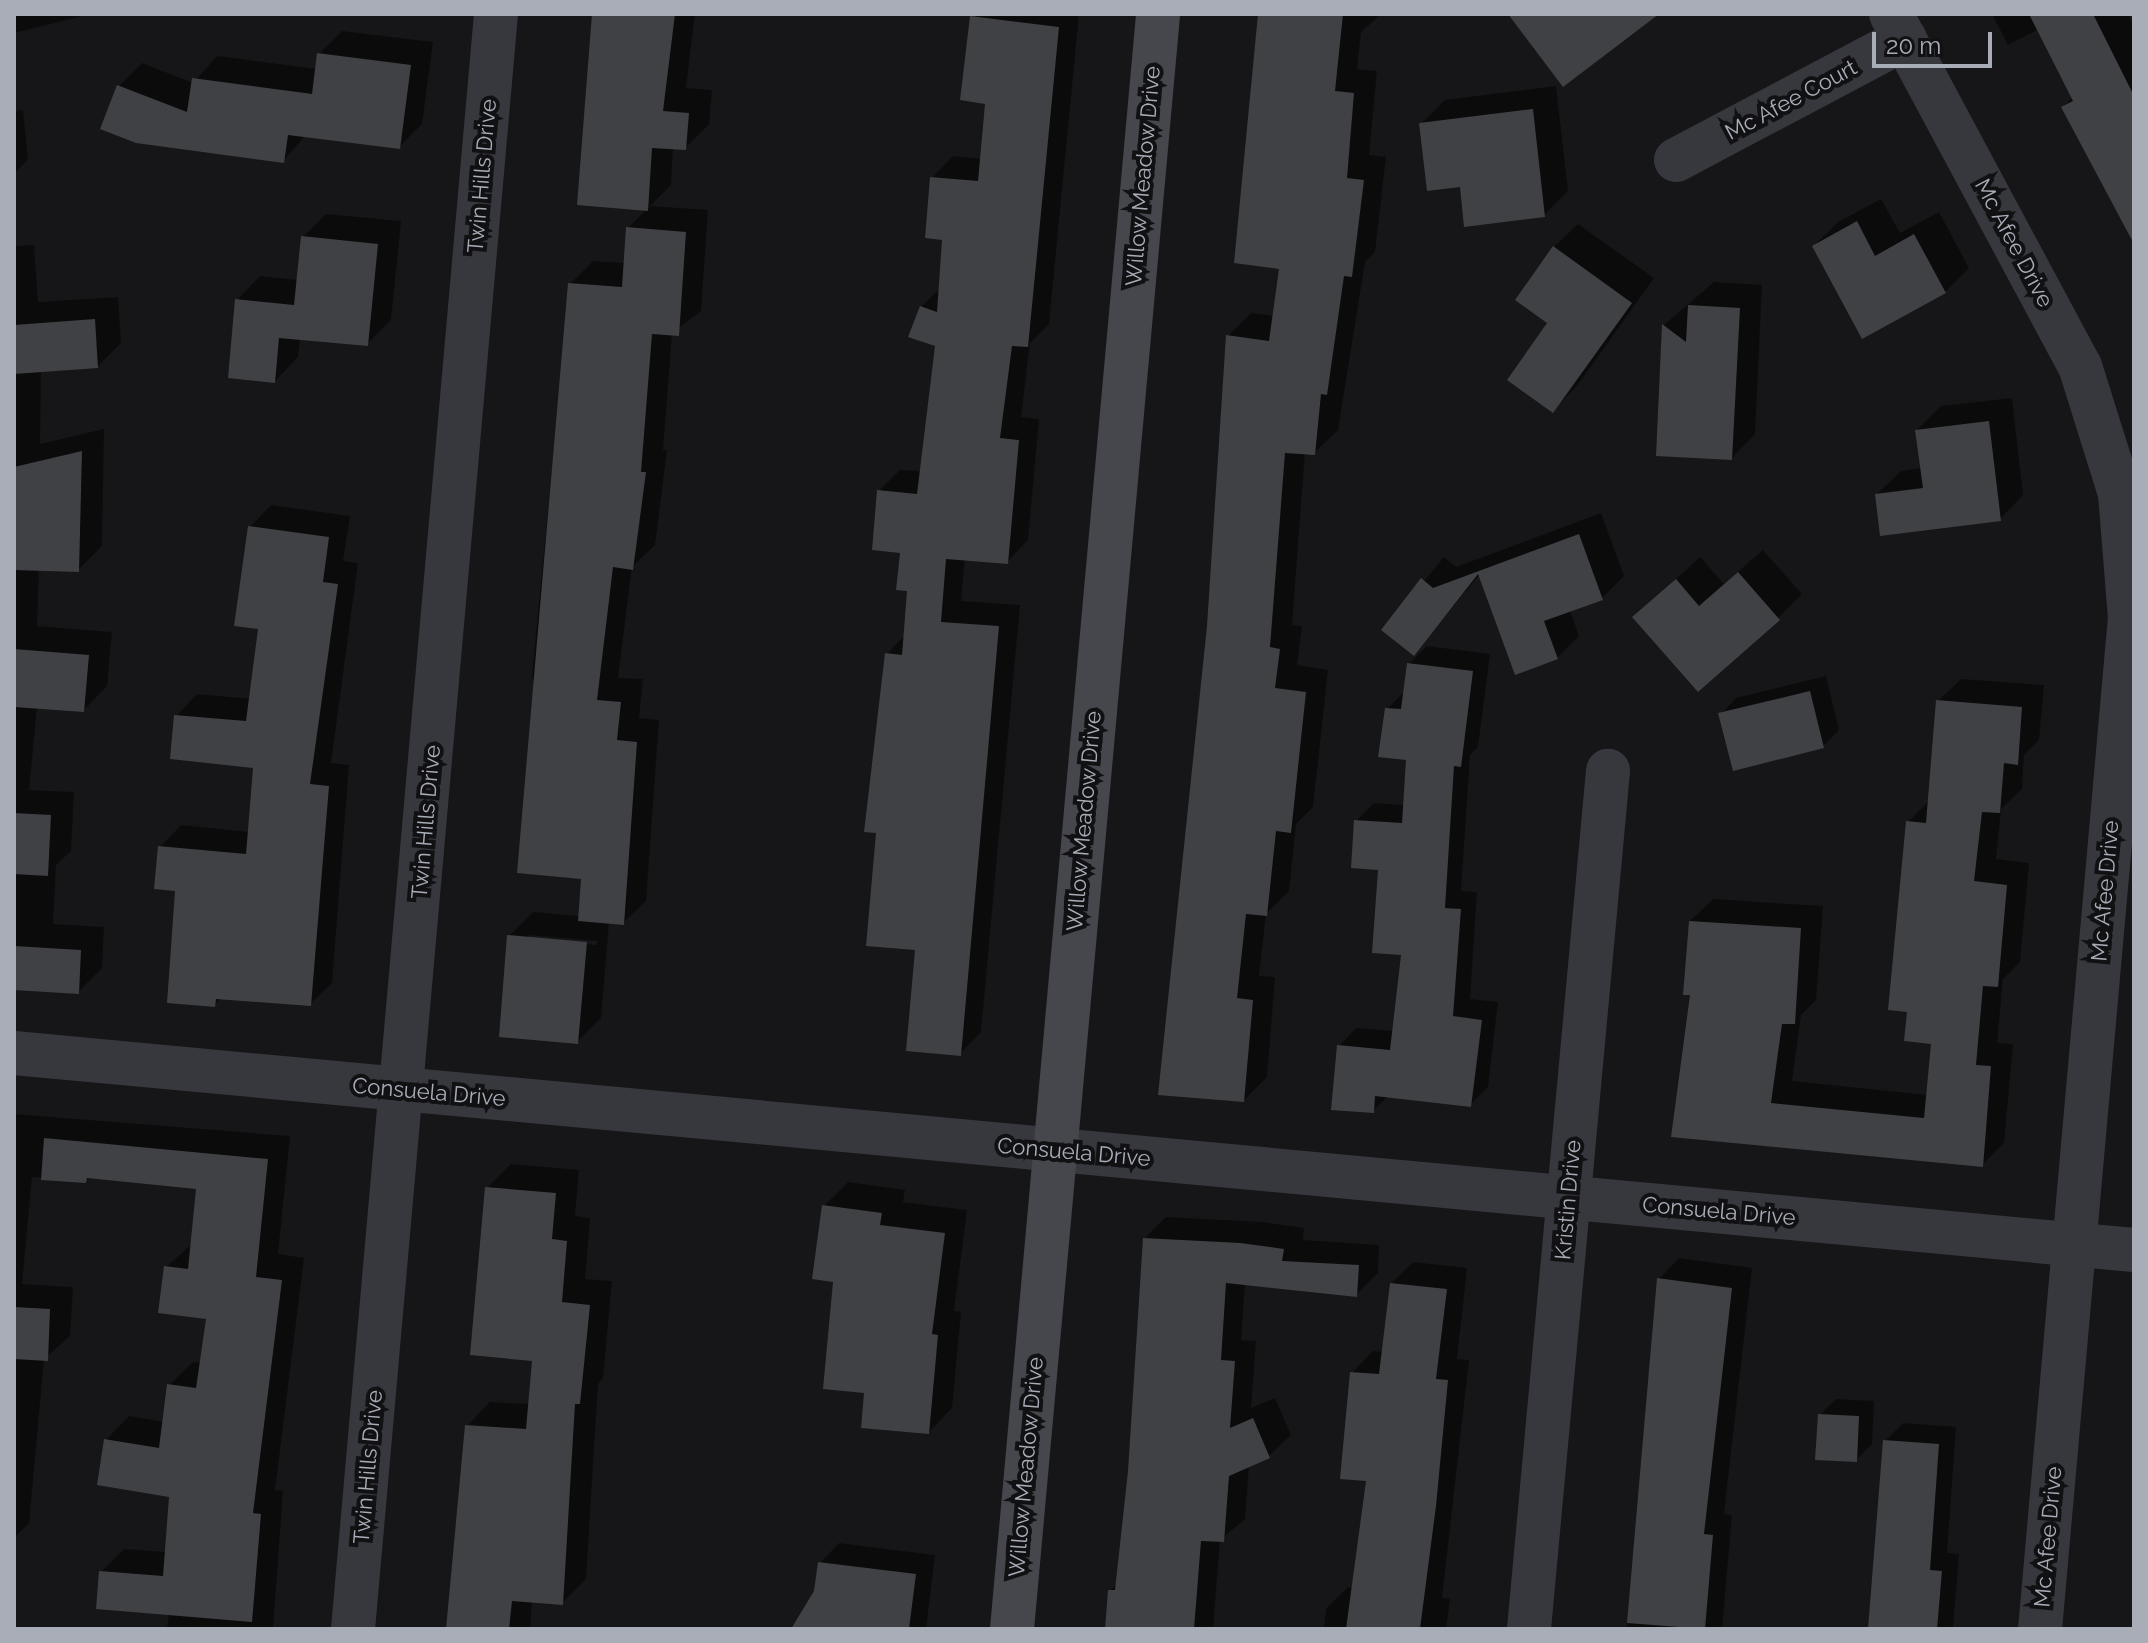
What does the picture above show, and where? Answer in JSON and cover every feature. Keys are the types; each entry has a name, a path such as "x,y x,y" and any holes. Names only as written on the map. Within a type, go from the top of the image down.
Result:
{"street":[{"name":"Twin Hills Drive","path":"353,1629 496,14"},
{"name":"Willow Meadow Drive","path":"1012,1629 1158,14"},
{"name":"Mc Afee Court","path":"1676,160 1898,27"},
{"name":"Mc Afee Drive","path":"1898,27 2080,366 2120,494 2130,617 2040,1629"},
{"name":"Kristin Drive","path":"1529,1629 1608,771"},
{"name":"Consuela Drive","path":"14,1053 2134,1250"}],"building":[{"path":"592,14 675,14 663,111 689,113 686,150 652,148 648,211 577,205"},
{"path":"1258,14 1343,14 1335,91 1354,93 1347,178 1364,180 1352,277 1344,276 1327,395 1321,394 1315,455 1285,453 1270,647 1280,649 1275,688 1306,692 1291,833 1276,831 1267,916 1246,914 1237,998 1253,1000 1244,1102 1158,1095 1207,626 1226,335 1269,341 1279,269 1234,263"},
{"path":"1508,14 1659,14 1563,87"},
{"path":"2029,14 2093,14 2134,96 2134,244 2061,107 2073,101"},
{"path":"970,16 1059,27 1028,347 1012,346 1000,438 1019,440 1008,564 946,559 941,622 999,626 961,1056 906,1051 915,950 866,946 876,833 864,832 885,653 902,655 907,591 896,590 900,553 872,550 877,490 917,494 935,346 908,337 920,306 937,312 942,240 925,238 930,177 978,181 985,104 960,100"},
{"path":"317,53 411,65 400,149 288,135 284,163 136,143 100,129 117,85 187,112 192,78 312,94"},
{"path":"1533,109 1545,217 1464,227 1460,187 1427,191 1419,123"},
{"path":"1857,221 1875,256 1914,234 1946,293 1862,339 1812,246"},
{"path":"626,227 686,232 679,336 652,334 641,472 646,472 633,570 613,567 597,700 621,702 617,740 637,742 624,925 578,921 581,879 517,873 568,283 622,287"},
{"path":"301,236 378,244 368,346 279,338 275,383 228,378 235,299 294,305"},
{"path":"1553,246 1632,303 1553,413 1507,380 1547,323 1515,300"},
{"path":"1688,305 1740,308 1732,460 1656,456 1662,324 1686,342"},
{"path":"95,319 98,368 14,374 14,325"},
{"path":"1989,421 2001,521 1880,536 1875,494 1923,488 1915,430"},
{"path":"82,451 79,572 14,570 14,467"},
{"path":"248,526 329,537 323,582 338,584 310,784 329,786 311,1006 216,999 215,1007 167,1003 175,891 154,889 158,846 246,854 253,768 170,759 174,715 246,721 258,629 234,626"},
{"path":"1579,534 1603,600 1544,621 1558,659 1515,675 1478,574 1414,656 1381,630 1421,578 1433,588"},
{"path":"1738,572 1780,620 1698,692 1632,617 1676,579 1699,606"},
{"path":"14,649 89,655 84,712 14,707"},
{"path":"1407,663 1473,671 1461,767 1454,766 1445,908 1461,909 1453,1016 1482,1020 1471,1107 1375,1096 1374,1113 1331,1110 1337,1045 1390,1050 1401,955 1372,953 1378,870 1351,868 1354,820 1402,823 1406,760 1378,757 1385,708 1401,709"},
{"path":"1810,691 1824,748 1733,771 1718,713"},
{"path":"1936,700 2022,707 2018,765 2004,763 2000,813 1982,812 1974,881 2007,885 1998,987 1983,986 1976,1065 1991,1066 1983,1167 1671,1137 1690,995 1683,995 1689,921 1801,928 1795,1024 1782,1024 1771,1103 1924,1118 1931,1044 1904,1041 1907,1012 1888,1010 1906,821 1926,823"},
{"path":"14,813 51,815 48,876 14,874"},
{"path":"507,935 587,942 578,1044 499,1037"},
{"path":"14,946 81,950 79,994 14,990"},
{"path":"44,1138 268,1159 256,1277 282,1280 253,1513 261,1514 252,1622 96,1609 99,1571 163,1576 169,1497 97,1485 104,1439 159,1448 167,1384 196,1388 206,1319 158,1313 164,1266 188,1269 196,1189 87,1178 86,1183 41,1180"},
{"path":"485,1187 556,1193 552,1239 567,1241 562,1302 590,1305 580,1404 575,1404 563,1605 512,1601 509,1629 446,1629 465,1425 526,1429 532,1361 470,1355"},
{"path":"822,1205 882,1213 880,1225 945,1233 932,1334 938,1335 929,1434 861,1428 864,1393 823,1389 833,1282 812,1279"},
{"path":"1143,1238 1240,1243 1284,1249 1282,1261 1359,1265 1357,1297 1226,1283 1221,1360 1235,1361 1230,1428 1253,1418 1270,1458 1229,1476 1224,1542 1201,1541 1194,1629 1105,1629 1108,1590 1115,1590 1128,1471"},
{"path":"1657,1278 1732,1288 1704,1534 1713,1535 1705,1629 1627,1623"},
{"path":"1390,1283 1447,1289 1436,1379 1448,1380 1436,1506 1420,1629 1346,1629 1366,1481 1340,1479 1350,1372 1379,1374"},
{"path":"14,1307 50,1309 48,1361 14,1359"},
{"path":"1818,1414 1859,1416 1857,1462 1815,1460"},
{"path":"1883,1440 1939,1444 1930,1570 1942,1571 1937,1629 1868,1629"},
{"path":"818,1562 916,1574 909,1629 791,1629 814,1591"}]}
